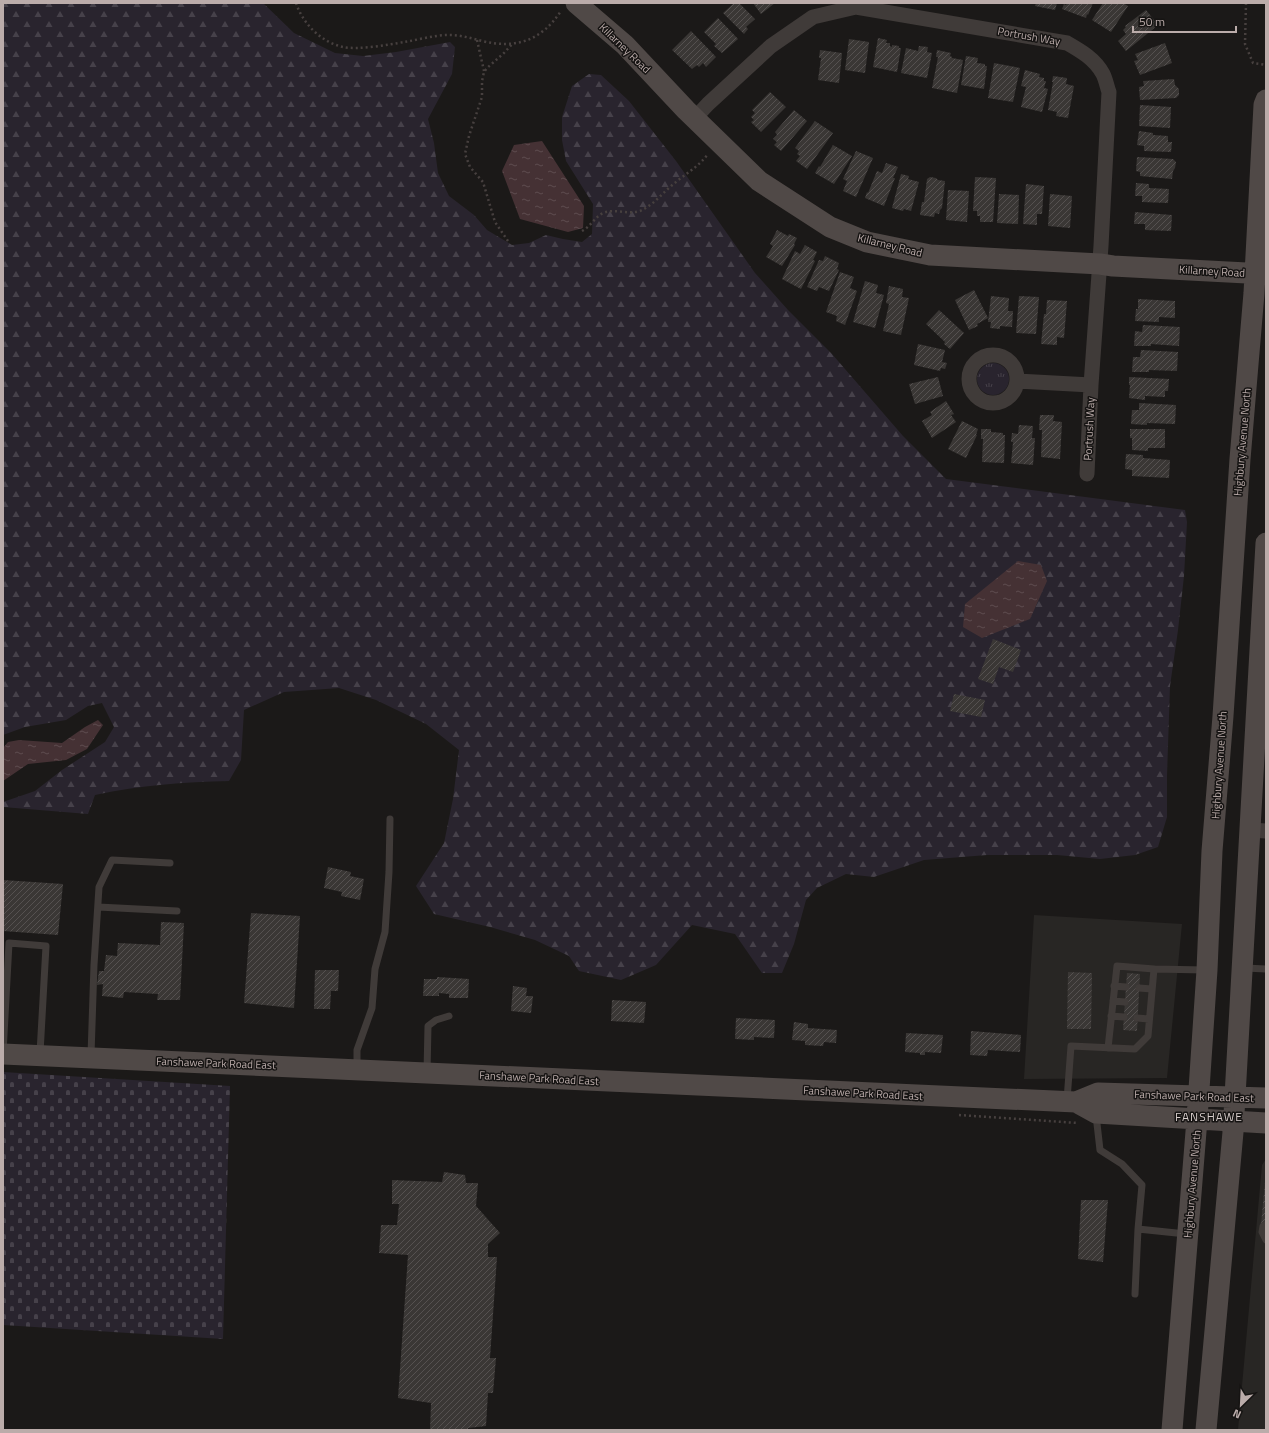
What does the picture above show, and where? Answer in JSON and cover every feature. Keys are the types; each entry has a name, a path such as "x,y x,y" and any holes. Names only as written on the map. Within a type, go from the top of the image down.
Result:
{"main road":[{"name":"Killarney Road","path":"568,7 625,45 695,118 759,181 830,227 868,242 930,255 1260,273"},
{"name":"Highbury Avenue North","path":"1172,1430 1197,1119 1207,970 1212,851 1223,716 1240,459 1254,293 1260,273 1264,105 1266,100"},
{"path":"1206,1430 1235,1097 1242,968 1258,830 1266,543"},
{"name":"Fanshawe Park Road East","path":"3,1054 1071,1102 1096,1113 1266,1123"},
{"name":"Fanshawe Park Road East","path":"1071,1102 1098,1093 1266,1098"}],"street":[{"name":"Portrush Way","path":"695,118 708,104 771,46 813,17 856,7 1067,43 1081,51 1094,62 1103,74 1109,92 1087,474"},
{"name":"Portrush Way","path":"1017,381 1091,385"}],"lane":[{"path":"357,1069 357,1050 372,1008 374,969 385,932 390,872 390,819"},
{"path":"91,1058 99,887 112,860 170,863"},
{"path":"98,907 177,911"},
{"path":"3,1054 9,943 46,946 40,1055"},
{"path":"1108,1048 1116,966 1154,970 1207,970"},
{"path":"1242,968 1266,969"},
{"path":"1071,1102 1071,1046 1136,1049 1148,1036 1154,970"},
{"path":"1114,986 1126,987"},
{"path":"1139,988 1152,989"},
{"path":"1113,1001 1125,1002"},
{"path":"427,1072 428,1026 436,1020 449,1016"},
{"path":"1112,1016 1124,1017"},
{"path":"1137,1018 1150,1019"},
{"path":"1096,1113 1100,1150 1122,1164 1142,1186 1138,1229 1136,1294"},
{"path":"1266,1226 1263,1226 1262,1232 1266,1240"},
{"path":"1138,1229 1188,1234"}],"path":[{"path":"296,3 307,24 313,30 324,40 344,47 363,47 402,43 449,35 466,36 477,40 520,43 537,35 568,7"},
{"path":"1246,3 1245,44 1253,63 1266,65"},
{"path":"477,40 484,72 482,81 482,97 469,136 465,154 470,168 482,182 495,222 508,240"},
{"path":"484,72 513,43"},
{"path":"582,230 589,227 602,214 609,211 640,211 653,203 676,182 701,163 709,153"}],"shaded area":[{"path":"1034,915 1182,924 1167,1078 1024,1079"},
{"path":"1266,1159 1266,1430 1238,1430 1262,1165"}],"green space":[{"path":"3,3 263,3 294,33 335,53 363,56 396,52 450,42 455,47 452,74 428,119 434,143 438,173 449,196 474,215 487,230 512,245 529,243 546,235 582,242 592,234 593,204 566,161 562,140 562,117 572,86 589,74 601,75 629,101 676,161 755,273 788,310 832,354 903,436 946,479 1185,510 1187,522 1184,576 1170,686 1167,817 1158,847 1135,855 1100,859 1057,855 987,855 924,860 874,877 846,874 817,888 806,900 794,944 782,973 762,973 735,934 692,925 656,965 621,980 579,971 569,956 535,940 490,927 434,914 416,886 444,843 453,799 459,750 426,724 376,700 339,688 284,692 244,710 241,760 229,781 162,785 95,795 88,814 3,807 3,802 35,791 62,770 105,742 114,727 102,703 88,706 66,720 25,727 3,735"},
{"path":"990,363 996,363 1005,367 1009,379 1005,391 996,395 990,395 981,391 977,382 977,376 981,367"},
{"path":"3,1072 230,1086 223,1339 3,1325"}],"water":[{"path":"542,141 584,206 583,228 568,232 520,219 502,171 514,145"},
{"path":"1018,561 1041,565 1047,581 1030,619 982,638 963,627 965,604"},
{"path":"98,720 103,725 87,749 66,760 28,764 3,781 3,748 8,742 19,740 62,743"}],"building":[{"path":"734,3 739,3 755,19 746,27 748,29 744,34 723,13"},
{"path":"753,3 775,3 761,14"},
{"path":"1036,3 1057,3 1055,10 1035,6"},
{"path":"1067,3 1093,3 1086,18 1062,9 1064,4 1066,5"},
{"path":"1103,3 1123,3 1128,6 1111,32 1092,20"},
{"path":"1146,10 1158,25 1126,51 1118,41 1126,34 1123,30 1126,27 1125,26"},
{"path":"718,18 738,39 722,53 714,46 716,44 704,32"},
{"path":"691,31 716,57 706,67 703,63 699,67 697,65 692,69 672,50"},
{"path":"878,38 887,40 886,43 890,43 890,46 892,47 892,45 899,46 899,48 901,48 897,72 873,67"},
{"path":"849,39 869,42 865,73 845,70"},
{"path":"1165,43 1172,63 1140,75 1134,61 1138,60 1135,54"},
{"path":"919,46 928,47 927,52 932,53 927,78 901,73 906,48 918,51"},
{"path":"820,50 842,53 839,83 818,80 821,58 819,58"},
{"path":"937,50 951,53 950,56 952,58 963,60 957,93 932,88 938,57 936,57"},
{"path":"966,56 978,58 977,63 985,64 985,66 987,66 984,89 961,85"},
{"path":"994,63 1020,68 1013,102 988,98"},
{"path":"1025,70 1040,74 1039,77 1044,78 1044,81 1046,81 1044,88 1048,89 1042,112 1021,107 1026,87 1021,86"},
{"path":"1053,76 1067,78 1066,84 1074,86 1068,118 1056,116 1057,112 1048,110"},
{"path":"1174,79 1175,85 1179,89 1179,95 1176,98 1140,100 1139,87 1144,86 1143,81"},
{"path":"770,92 786,107 761,132 751,122 754,120 751,117 755,113 752,110"},
{"path":"1140,105 1171,107 1170,128 1139,126"},
{"path":"794,110 807,121 781,151 774,145 777,142 773,139 777,135 775,132"},
{"path":"815,121 833,133 807,169 796,161 800,156 797,154 799,151 795,148"},
{"path":"1139,131 1153,133 1153,135 1168,136 1168,142 1172,142 1171,152 1144,151 1144,146 1137,145"},
{"path":"833,145 852,156 834,184 815,173"},
{"path":"856,151 873,158 856,197 843,191 847,181 843,179"},
{"path":"1137,157 1173,159 1176,162 1172,179 1140,176 1140,172 1136,171"},
{"path":"886,163 898,167 884,206 865,198 877,171 882,173"},
{"path":"901,174 909,176 908,179 919,182 911,211 904,209 903,211 892,208"},
{"path":"930,177 945,181 942,208 939,214 935,213 934,217 920,215 922,202 924,202 927,179"},
{"path":"975,177 996,178 993,222 980,222 980,216 977,216 977,211 973,211"},
{"path":"1136,183 1149,184 1149,188 1169,189 1168,203 1142,202 1142,196 1135,196"},
{"path":"1026,184 1044,186 1042,214 1037,214 1037,225 1023,224"},
{"path":"948,190 969,191 967,222 946,220"},
{"path":"999,194 1019,195 1018,224 997,223"},
{"path":"1050,194 1072,196 1070,228 1048,226"},
{"path":"1135,212 1172,215 1171,231 1145,230 1145,224 1134,224"},
{"path":"777,230 788,236 789,234 797,238 794,244 795,245 782,266 766,257 773,246 770,244"},
{"path":"805,245 817,252 813,260 815,261 801,289 782,279 795,251 800,254"},
{"path":"825,256 839,263 837,269 839,270 829,291 819,287 817,291 807,287 819,260 823,261"},
{"path":"840,272 854,277 850,288 857,291 845,325 836,321 837,316 826,312"},
{"path":"865,281 878,285 876,293 884,295 875,328 853,322"},
{"path":"889,286 903,289 902,297 909,298 901,335 883,331 889,304 886,303"},
{"path":"974,290 988,318 977,324 978,326 969,330 955,300"},
{"path":"991,296 1009,298 1008,311 1013,311 1012,327 1000,326 1000,329 990,328 991,322 988,322"},
{"path":"1019,296 1039,297 1036,334 1016,333"},
{"path":"1138,299 1175,301 1175,318 1159,317 1159,322 1135,321 1136,309 1138,309"},
{"path":"1047,300 1067,301 1064,338 1057,337 1057,345 1041,344"},
{"path":"939,310 964,333 950,349 944,344 945,342 926,324"},
{"path":"1143,325 1180,327 1179,346 1151,344 1151,346 1134,346 1135,331 1142,332"},
{"path":"918,344 945,350 942,362 947,363 945,369 941,368 940,371 914,365"},
{"path":"1141,350 1178,352 1177,371 1149,370 1149,372 1132,372 1133,357 1140,357"},
{"path":"938,377 943,396 915,404 909,384"},
{"path":"1129,377 1169,379 1168,391 1165,391 1165,397 1145,396 1145,400 1129,398"},
{"path":"946,401 954,414 951,415 956,422 932,438 922,421 932,415 930,412"},
{"path":"1139,403 1176,405 1175,424 1131,424 1132,410 1139,410"},
{"path":"1040,415 1054,415 1053,421 1062,422 1060,459 1041,457 1042,430 1039,430"},
{"path":"962,421 978,429 977,435 966,458 948,449"},
{"path":"1019,425 1033,426 1032,438 1035,438 1033,465 1011,463 1013,442 1011,442 1012,433 1018,434"},
{"path":"981,429 991,429 991,432 1003,433 1003,435 1005,435 1004,463 982,462 983,439 981,439"},
{"path":"1130,429 1165,429 1165,448 1148,448 1148,451 1132,450"},
{"path":"1126,454 1143,455 1143,458 1170,460 1169,478 1132,476 1132,470 1125,469"},
{"path":"993,639 1021,650 1013,672 999,667 993,684 978,679"},
{"path":"954,694 985,700 981,717 950,711"},
{"path":"328,867 351,872 350,876 364,879 360,900 341,896 342,892 324,888"},
{"path":"3,880 63,884 58,935 3,931"},
{"path":"251,913 300,916 294,1008 244,1003"},
{"path":"161,922 184,923 180,1000 157,1000 158,994 124,992 123,998 102,996 103,984 97,985 99,971 104,971 106,955 117,956 118,943 160,945"},
{"path":"315,970 339,970 338,991 331,991 330,1009 314,1009"},
{"path":"1068,972 1092,973 1091,1029 1067,1029"},
{"path":"1127,973 1140,974 1137,1031 1123,1030"},
{"path":"437,977 469,979 468,998 449,998 449,994 439,993 439,996 423,996 424,979 437,979"},
{"path":"513,986 527,988 526,996 533,996 531,1013 511,1011"},
{"path":"612,1000 646,1002 644,1023 611,1021"},
{"path":"736,1018 775,1020 774,1038 754,1037 754,1040 735,1039"},
{"path":"794,1022 808,1024 808,1028 837,1030 836,1043 824,1042 823,1046 805,1045 805,1041 792,1040"},
{"path":"971,1031 1021,1035 1020,1052 988,1050 987,1056 970,1055"},
{"path":"906,1033 943,1035 941,1053 925,1052 925,1055 920,1055 920,1053 905,1052"},
{"path":"444,1172 465,1175 466,1183 478,1183 476,1206 500,1233 488,1244 488,1257 497,1257 490,1358 496,1358 493,1393 488,1393 486,1426 468,1428 468,1430 430,1430 431,1403 398,1398 408,1255 379,1253 381,1225 397,1225 399,1204 392,1204 392,1180 442,1182"},
{"path":"1265,1182 1266,1222 1261,1225"},
{"path":"1081,1200 1108,1200 1103,1262 1078,1259"}],"district":[{"name":"FANSHAWE","path":"1209,1116"}]}
